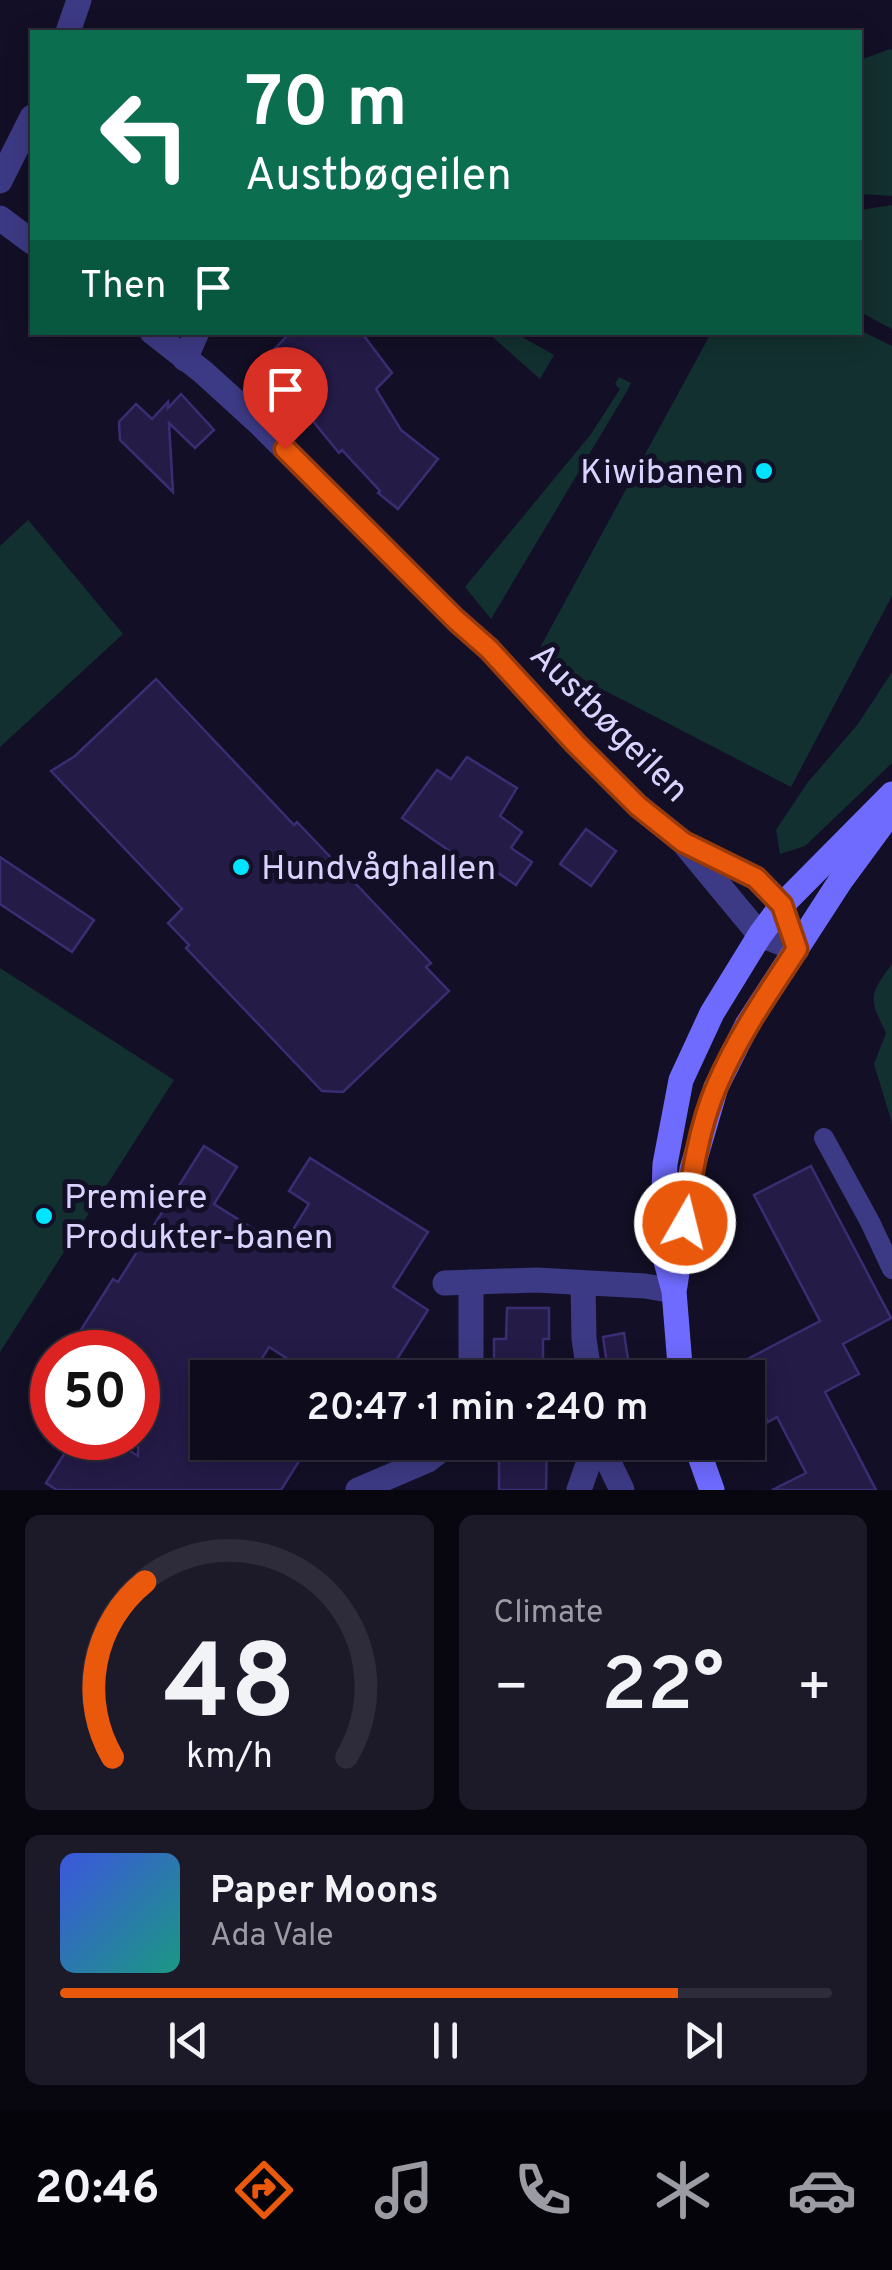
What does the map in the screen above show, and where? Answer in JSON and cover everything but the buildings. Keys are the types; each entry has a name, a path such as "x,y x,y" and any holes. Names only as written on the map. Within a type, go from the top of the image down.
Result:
{"main road":[{"path":"680,1360 674,1291 662,1246 664,1164 681,1080 712,1012 782,905 892,794"},
{"path":"674,1291 692,1169 716,1087 747,1025 841,880 892,810"},
{"path":"701,1460 712,1490"}],"street":[{"path":"69,30 79,0"},
{"path":"0,181 30,121"},
{"path":"0,218 30,240"},
{"name":"Austbøgeilen","path":"156,335 259,423 489,649 638,806 683,842 760,935 797,949"},
{"path":"185,359 197,335"},
{"name":"Austbøgeilen","path":"683,842 756,878 782,905"},
{"path":"782,905 797,949"},
{"path":"824,1138 892,1269"},
{"path":"468,1360 458,1283 536,1280 674,1291"},
{"path":"582,1283 587,1360"},
{"path":"358,1490 428,1460"},
{"path":"580,1490 590,1460"},
{"path":"607,1460 622,1490"}],"green space":[{"path":"892,50 892,196 862,194 862,59"},
{"path":"892,205 892,329 862,313 862,210"},
{"name":"Kiwibanen","path":"862,331 892,346 892,596 791,787 536,655 710,335 862,335"},
{"path":"490,335 519,335 554,355 540,379"},
{"path":"619,377 631,383 627,391 491,619 465,587 591,434 620,389 615,384"},
{"path":"28,520 123,634 0,747 0,546"},
{"path":"892,672 892,763 805,846 780,854 776,830 808,782 858,724"},
{"path":"892,964 892,1123 874,1064 886,1033 874,997"},
{"name":"Premiere Produkter-banen","path":"0,968 174,1080 0,1352"}],"place":[{"name":"Kiwibanen","path":"764,471"},
{"name":"Hundvåghallen","path":"241,867"},
{"name":"Premiere Produkter-banen","path":"44,1216"}],"route":[{"path":"285,449 489,649 638,806 683,842 756,878 782,905 797,949 747,1025 716,1087 692,1169 685,1223"}]}
